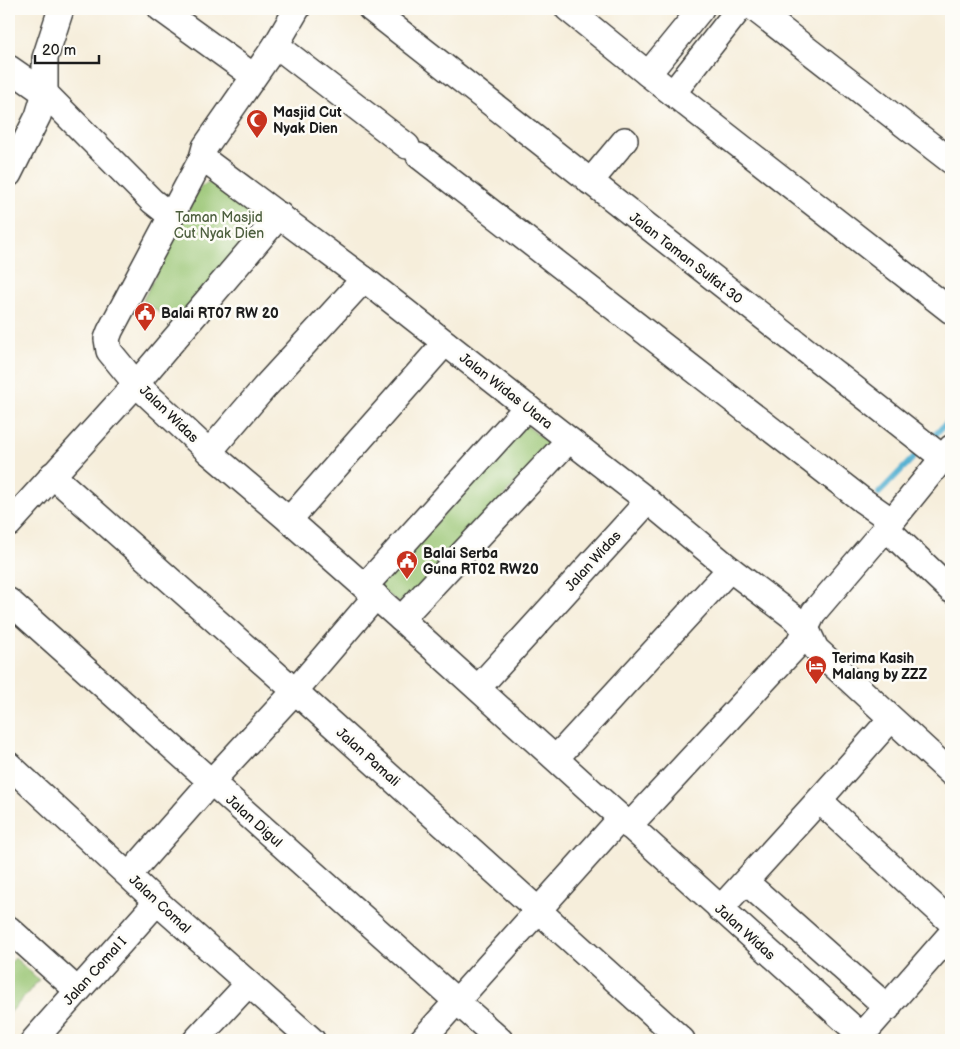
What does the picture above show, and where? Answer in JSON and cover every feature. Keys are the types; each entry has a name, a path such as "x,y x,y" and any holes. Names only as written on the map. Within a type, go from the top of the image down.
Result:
{"street":[{"path":"9,174 38,116 45,93 45,58 61,9"},
{"path":"161,9 252,75"},
{"path":"9,524 136,384 109,351 107,339 202,158 205,147 276,46 297,9"},
{"name":"Jalan Taman Sulfat 30","path":"371,9 590,182 947,453"},
{"path":"568,9 648,74 951,311"},
{"path":"648,74 701,9"},
{"path":"673,93 739,9"},
{"path":"756,9 951,161"},
{"path":"276,46 413,151 889,525 951,590"},
{"path":"9,68 45,93 152,201 171,216"},
{"path":"590,182 625,140"},
{"name":"Jalan Widas Utara","path":"202,158 364,278 792,616 807,630 816,649 951,773"},
{"name":"Jalan Widas","path":"280,215 136,384 209,452 402,619 556,758 860,1038"},
{"name":"Jalan Widas","path":"209,452 264,388 364,278"},
{"path":"289,520 445,343"},
{"path":"129,875 295,691 370,591 527,408"},
{"path":"402,619 568,440"},
{"path":"422,1040 538,910 798,644 807,630 814,612 889,525 947,453"},
{"name":"Jalan Pamali","path":"52,475 682,1040"},
{"name":"Jalan Widas","path":"478,688 648,501"},
{"path":"556,758 730,568"},
{"name":"Jalan Digul","path":"9,601 500,1040"},
{"path":"720,909 891,719"},
{"name":"Jalan Comal","path":"9,765 157,902 312,1040"},
{"path":"819,800 951,922"},
{"path":"746,882 888,1008"},
{"name":"Jalan Comal I","path":"34,1040 157,902"},
{"path":"10,933 77,990"},
{"path":"860,1038 951,934"},
{"path":"196,1040 248,984"}],"green space":[{"name":"Taman Masjid Cut Nyak Dien","path":"209,182 220,183 262,216 263,223 175,325 143,300 200,187"},
{"path":"526,425 548,443 547,449 403,605 380,589 382,582"},
{"path":"15,958 39,980 9,1014 9,964"}],"waterway":[{"path":"933,437 951,418"},
{"path":"879,493 914,457"}],"place":[{"name":"Masjid Cut Nyak Dien","path":"257,139"},
{"name":"Balai RT07 RW 20","path":"145,332"},
{"name":"Balai Serba Guna RT02 RW20","path":"407,580"},
{"name":"Terima Kasih Malang by ZZZ","path":"816,685"}]}
